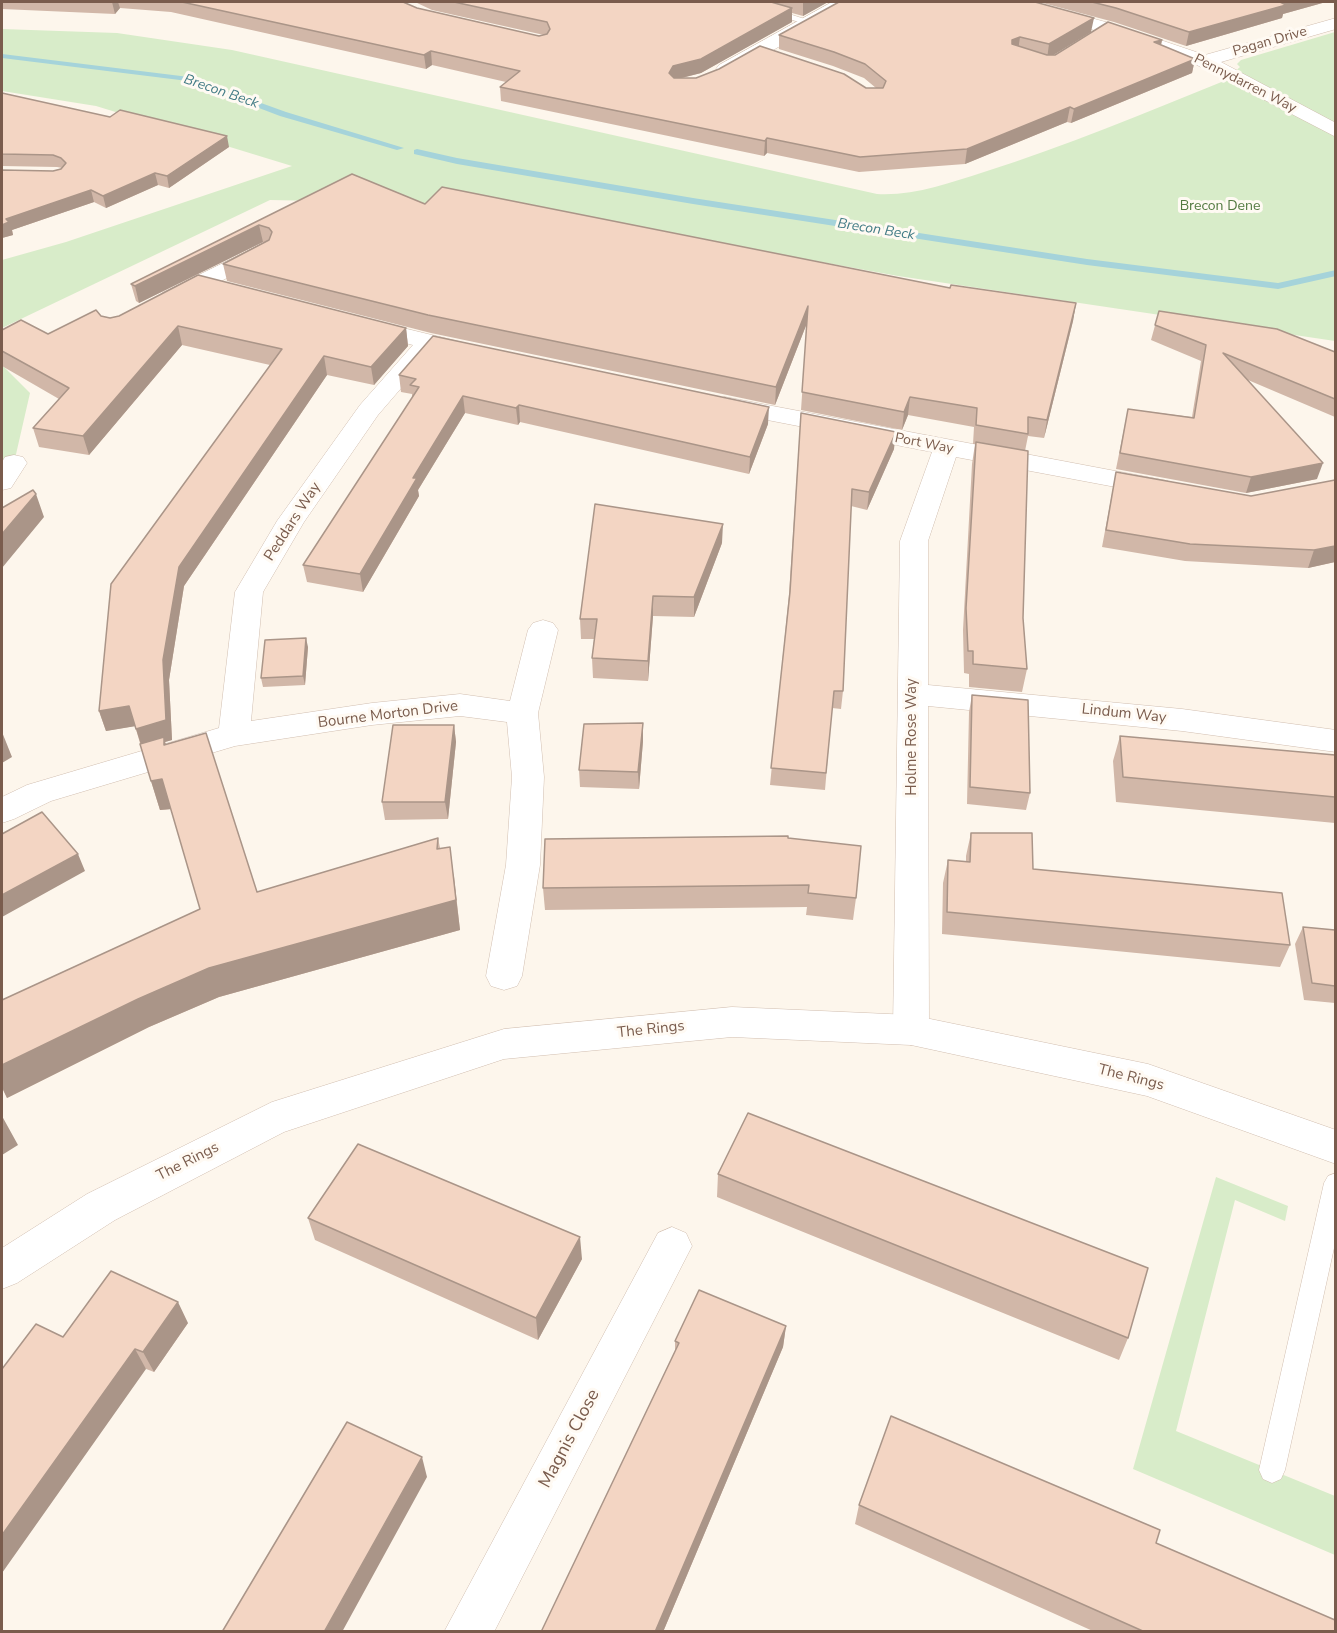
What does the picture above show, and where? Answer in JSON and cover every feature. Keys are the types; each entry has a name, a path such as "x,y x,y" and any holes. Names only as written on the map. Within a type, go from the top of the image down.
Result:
{"street":[{"path":"709,79 844,2"},
{"name":"Pennydarren Way","path":"1014,2 1204,61 1335,131"},
{"name":"Pagan Drive","path":"1204,61 1335,23"},
{"path":"757,51 777,58"},
{"path":"146,310 262,251"},
{"path":"199,283 233,292"},
{"path":"336,318 428,342 498,357"},
{"name":"Peddars Way","path":"234,735 249,592 291,521 363,420 428,342"},
{"name":"Port Way","path":"706,402 1177,491"},
{"name":"Holme Rose Way","path":"911,1030 914,541 946,449"},
{"path":"504,976 523,865 528,777 522,713 543,630"},
{"name":"Lindum Way","path":"912,694 1182,720 1335,741"},
{"name":"Bourne Morton Drive","path":"2,811 39,793 234,735 372,714 460,705 522,713"},
{"name":"The Rings","path":"2,1270 101,1207 272,1119 504,1044 732,1022 911,1030 1148,1080 1335,1147"},
{"name":"Magnis Close","path":"468,1632 672,1246"}],"lane":[{"path":"742,2 809,22"},
{"path":"1272,1470 1335,1183"}],"green space":[{"name":"Brecon Dene","path":"2,29 117,33 232,50 877,194 918,191 1045,151 1224,81 1240,67 1237,64 1241,60 1335,32 1335,341 898,276 509,205 270,200 2,328 2,260 66,242 292,166 96,106 2,91"},
{"path":"2,365 30,393 14,463 2,482"},
{"path":"1216,1177 1288,1206 1285,1221 1235,1200 1176,1431 1335,1496 1335,1555 1133,1469"}],"building":[{"path":"182,2 403,2 417,8 539,36 547,34 550,29 547,22 454,2 771,2 792,8 701,59 673,66 669,73 674,78 696,78 719,69 760,46 844,74 866,88 883,88 886,81 865,64 779,35 839,2 1035,2 1094,18 1049,44 1020,37 1012,40 1012,44 1047,55 1055,55 1108,22 1162,40 1154,42 1195,59 1074,109 1070,107 967,149 860,157 767,138 765,141 500,87 520,71 431,51 424,55"},
{"path":"1092,2 1280,2 1286,5 1189,32"},
{"path":"2,93 110,117 120,110 227,136 167,176 155,173 103,196 91,190 6,219 9,222 2,225 2,170 53,171 61,169 66,163 53,155 2,154"},
{"path":"352,174 425,204 442,187 950,288 951,285 1076,303 1047,420 1028,417 1028,434 976,425 977,408 910,397 904,412 802,392 808,306 776,387 428,315 223,264 269,240 272,232 269,228 259,225 135,286 131,284"},
{"path":"198,275 406,328 371,367 324,356 179,567 163,660 166,720 136,729 129,706 99,711 111,584 282,349 178,326 83,436 33,428 69,388 2,351 2,330 21,320 48,334 96,310 101,316 110,318 119,316"},
{"path":"1159,311 1277,329 1335,352 1335,399 1223,353 1323,463 1251,477 1120,453 1128,409 1194,418 1206,345 1155,325"},
{"path":"433,336 769,407 750,457 519,405 516,408 463,396 413,478 417,478 360,574 303,565 419,387 410,385 416,379 399,375"},
{"path":"801,413 896,432 869,492 852,489 843,691 834,691 826,773 771,768 790,592"},
{"path":"976,442 1028,451 1023,618 1027,669 973,664 973,651 968,651 966,608"},
{"path":"1116,472 1251,496 1335,480 1335,546 1314,550 1190,544 1106,530"},
{"path":"33,490 36,494 2,534 2,508"},
{"path":"595,504 723,524 694,597 653,596 648,661 592,658 597,619 580,619"},
{"path":"306,638 303,676 261,678 265,640"},
{"path":"972,695 1028,700 1030,793 970,787"},
{"path":"643,723 638,772 579,770 584,724"},
{"path":"393,725 454,725 445,802 382,802"},
{"path":"206,733 257,892 438,838 437,849 450,847 456,900 209,968 138,999 2,1065 2,1000 200,909 162,779 151,781 140,744 164,737 164,745"},
{"path":"1120,736 1335,755 1335,797 1123,777"},
{"path":"42,812 78,854 2,895 2,834"},
{"path":"971,833 1032,833 1033,869 1282,893 1290,945 947,912 948,860 970,862"},
{"path":"788,836 788,838 861,846 856,898 808,893 809,885 543,888 545,839"},
{"path":"1303,927 1335,930 1335,986 1312,983"},
{"path":"748,1113 1148,1268 1128,1338 718,1174"},
{"path":"358,1144 580,1237 536,1318 308,1218"},
{"path":"111,1271 178,1302 143,1352 135,1349 2,1535 2,1369 36,1324 63,1337"},
{"path":"699,1290 786,1326 655,1632 541,1632 679,1343 675,1341"},
{"path":"891,1416 1160,1530 1156,1543 1335,1620 1335,1632 1145,1632 859,1505"},
{"path":"347,1422 422,1457 324,1632 222,1632"}],"waterway":[{"name":"Brecon Beck","path":"2,56 189,79 283,114 400,148"},
{"name":"Brecon Beck","path":"417,152 457,161 693,201 1087,262 1278,286 1336,273"}]}
